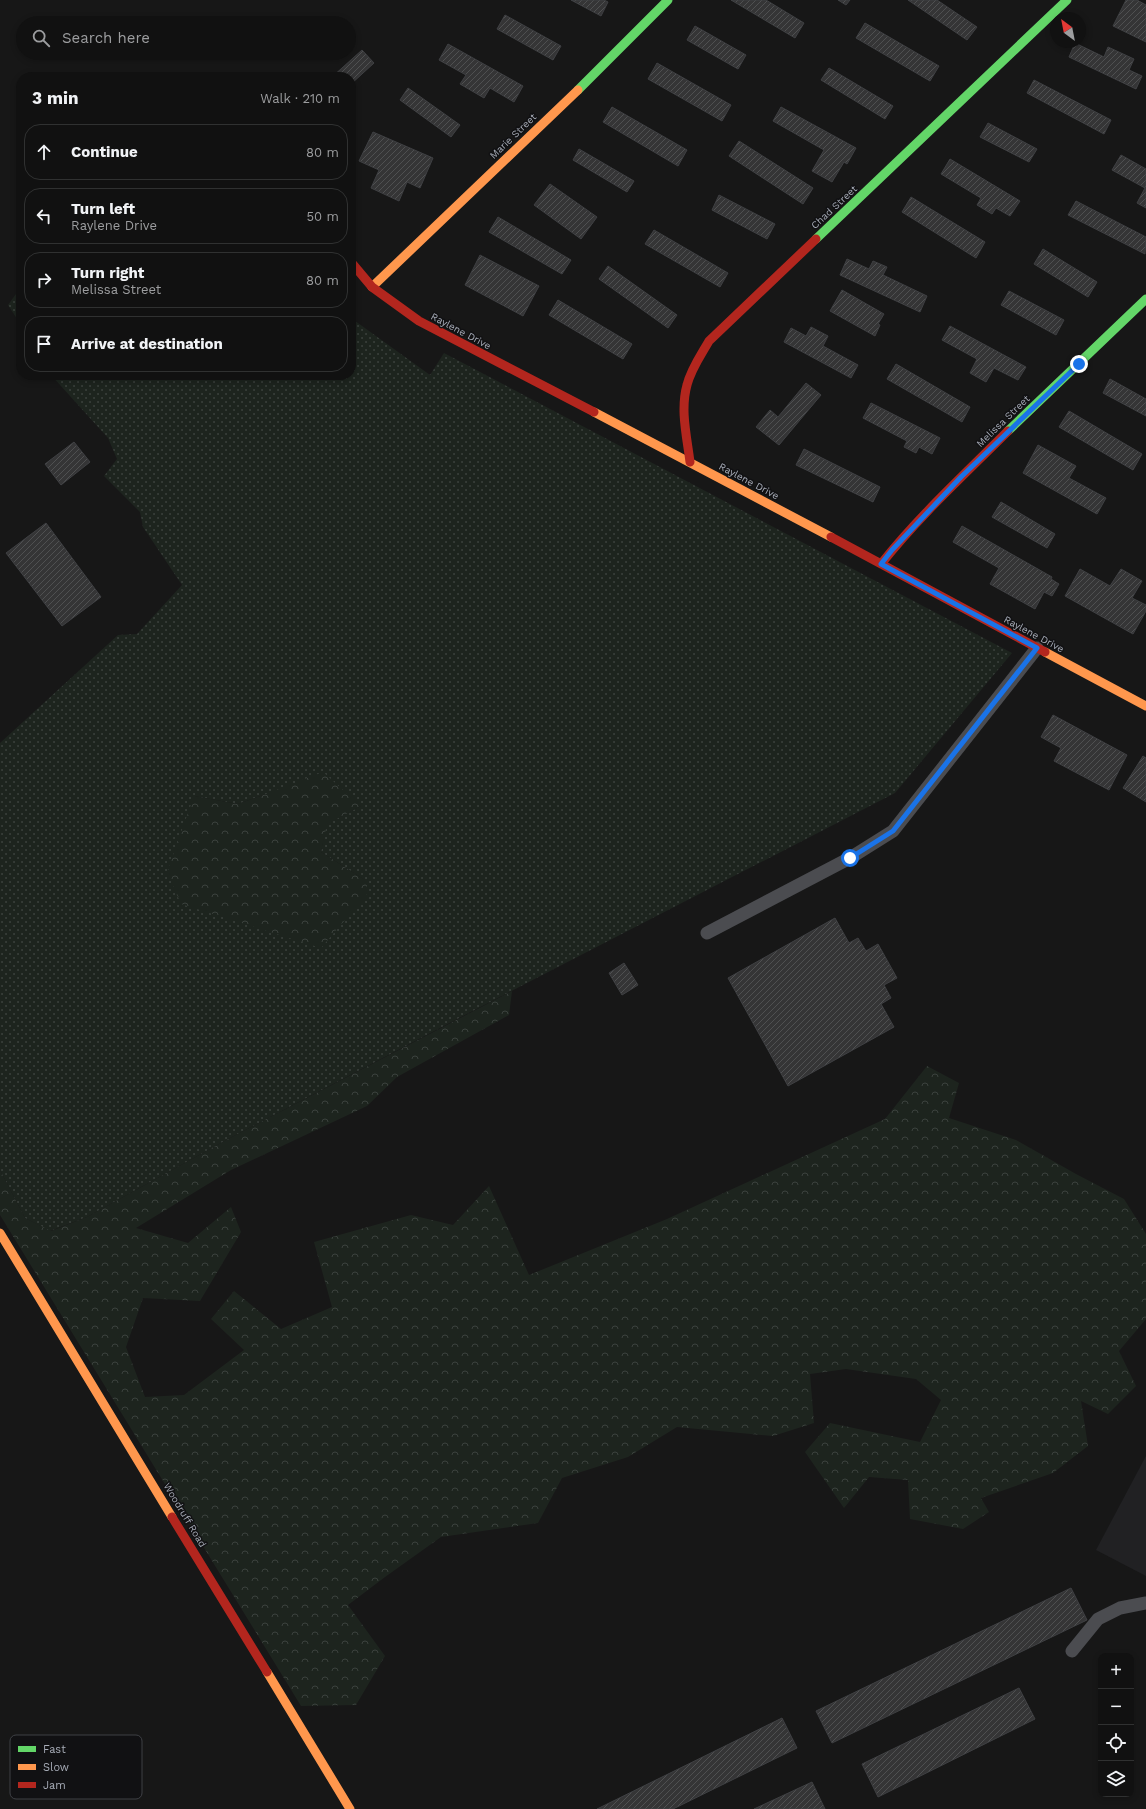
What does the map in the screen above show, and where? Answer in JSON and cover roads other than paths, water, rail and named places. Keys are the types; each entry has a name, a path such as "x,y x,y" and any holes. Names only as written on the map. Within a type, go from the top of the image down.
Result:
{"street":[{"name":"Marie Street","path":"372,286 554,113 668,0"},
{"name":"Chad Street","path":"690,462 684,413 686,386 696,362 709,341 1067,0"},
{"name":"Raylene Drive","path":"356,268 372,286 419,321 690,462 1146,706"},
{"name":"Melissa Street","path":"881,564 892,550 961,477 1146,299"},
{"name":"Woodruff Road","path":"0,1233 350,1809"}],"lane":[{"path":"707,933 850,858 893,831 1037,648"},
{"path":"1072,1651 1098,1619 1120,1608 1146,1603"}]}
